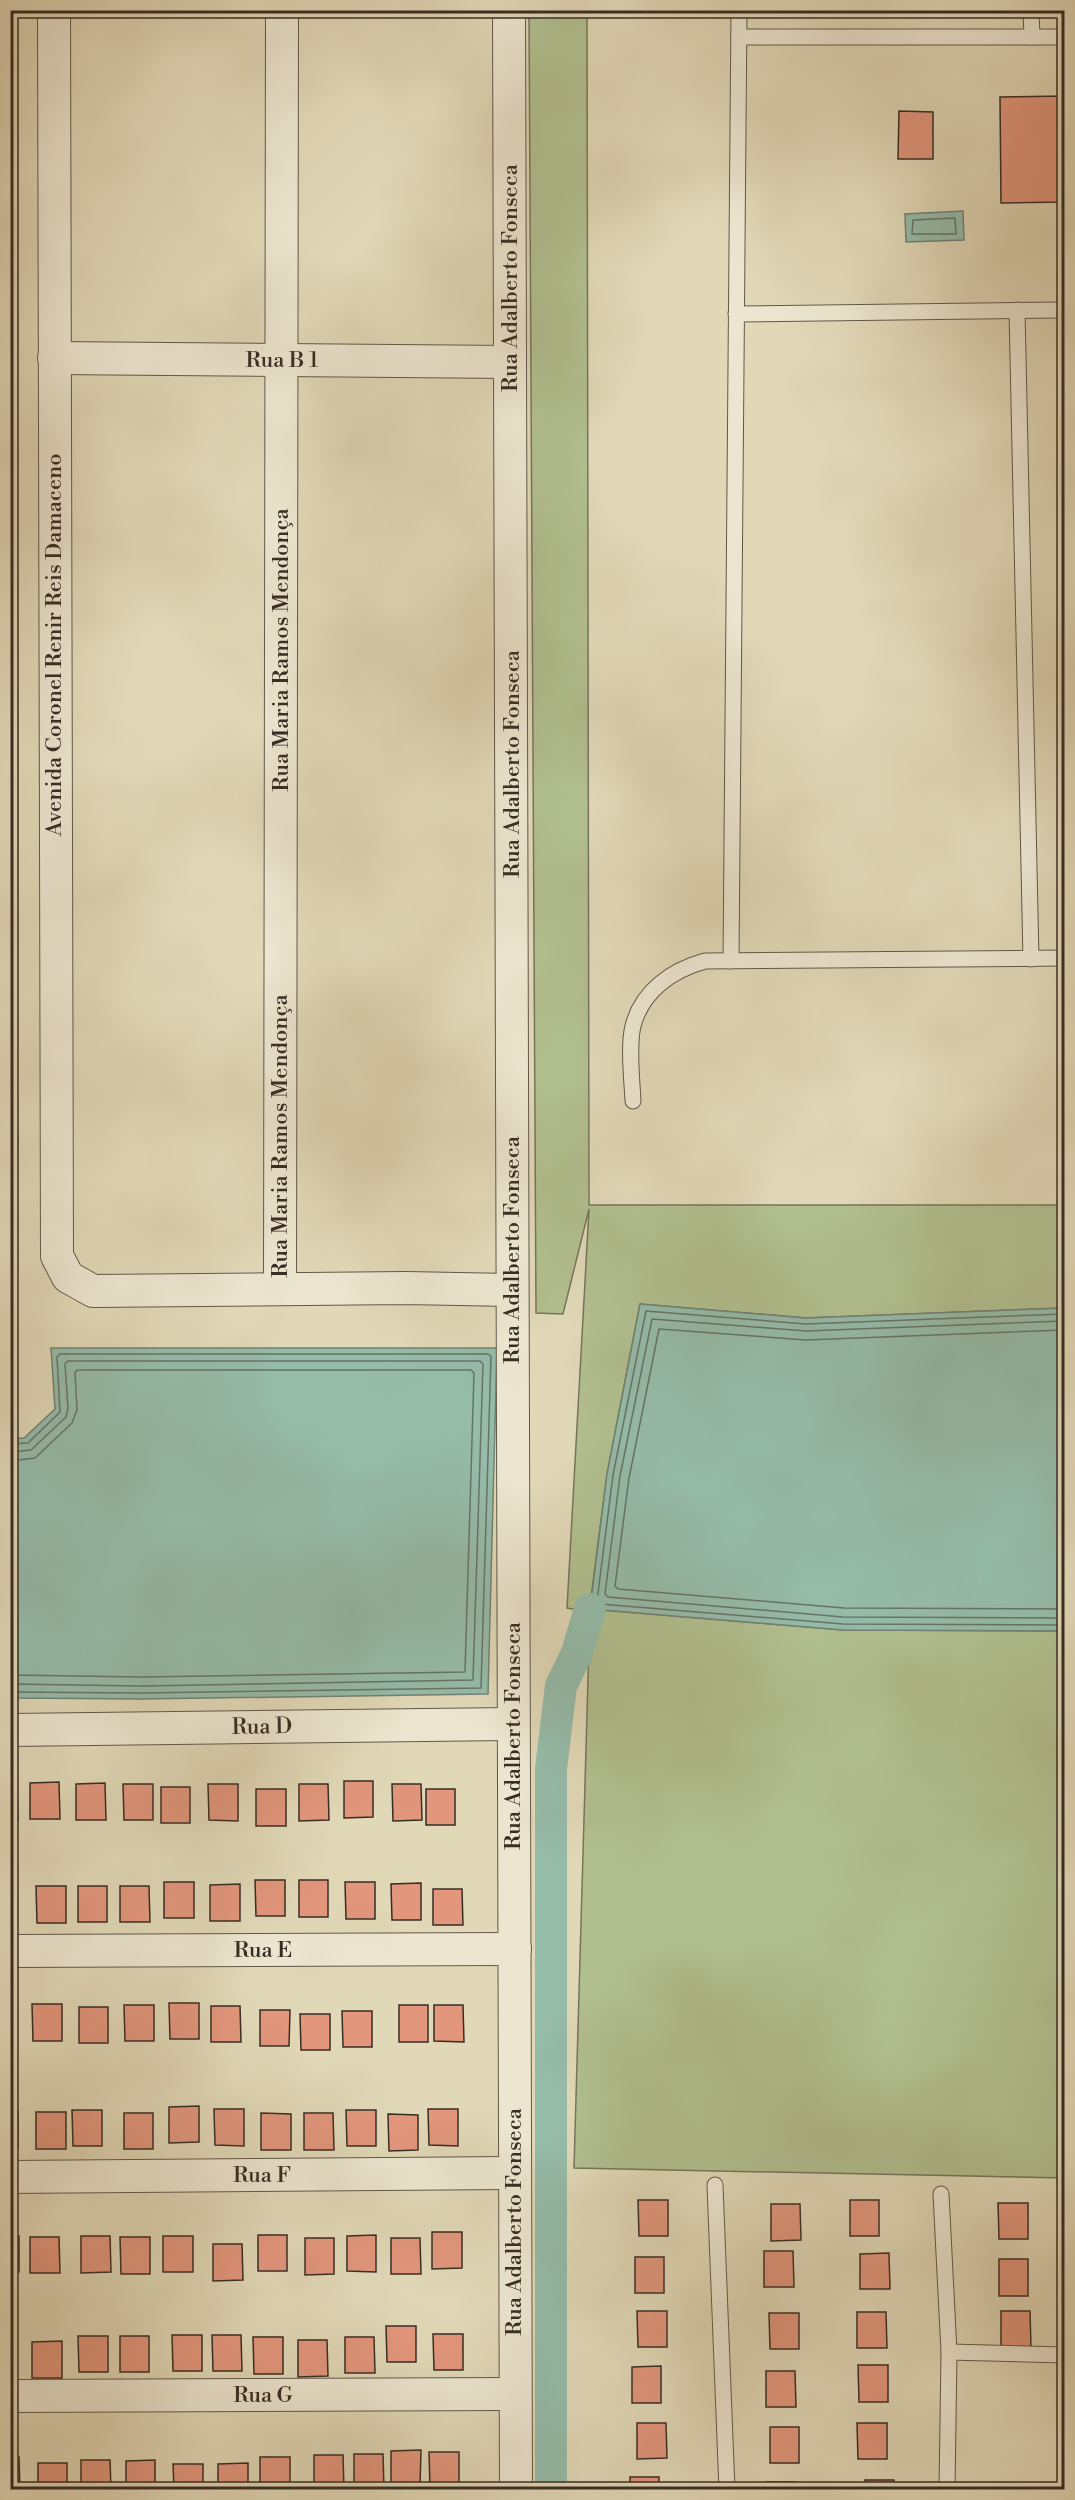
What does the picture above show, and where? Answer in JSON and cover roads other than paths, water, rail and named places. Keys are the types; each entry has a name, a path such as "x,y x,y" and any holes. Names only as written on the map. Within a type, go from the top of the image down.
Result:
{"street":[{"name":"Avenida Coronel Renir Reis Damaceno","path":"54,10 55,1243 61,1268 68,1277 93,1291 280,1289"},
{"name":"Rua Maria Ramos Mendonça","path":"280,1289 282,10"},
{"name":"Rua Adalberto Fonseca","path":"509,10 516,2490"},
{"name":"Rua B 1","path":"54,358 510,362"},
{"path":"280,1289 512,1290"},
{"name":"Rua D","path":"10,1730 513,1724"},
{"name":"Rua E","path":"10,1951 514,1949"},
{"name":"Rua F","path":"10,2177 514,2173"},
{"name":"Rua G","path":"10,2396 515,2394"}],"lane":[{"path":"731,961 739,10"},
{"path":"1031,10 1032,37"},
{"path":"739,37 1065,37"},
{"path":"1017,310 1031,959"},
{"path":"736,314 1065,310"},
{"path":"633,1101 632,1028 640,1008 651,991 668,976 686,966 705,961 1065,958"},
{"path":"715,2185 727,2490"},
{"path":"941,2194 949,2352 947,2490"},
{"path":"949,2352 1065,2355"}],"water":[{"path":"963,211 964,240 906,242 905,214"},
{"path":"640,1304 806,1318 1064,1308 1064,1631 843,1630 590,1609 607,1474"},
{"path":"51,1348 497,1348 488,1694 142,1699 11,1698 10,1439 24,1438 55,1409"}],"waterway":[{"path":"551,2490 551,1769 561,1686 577,1653 590,1609"}]}
